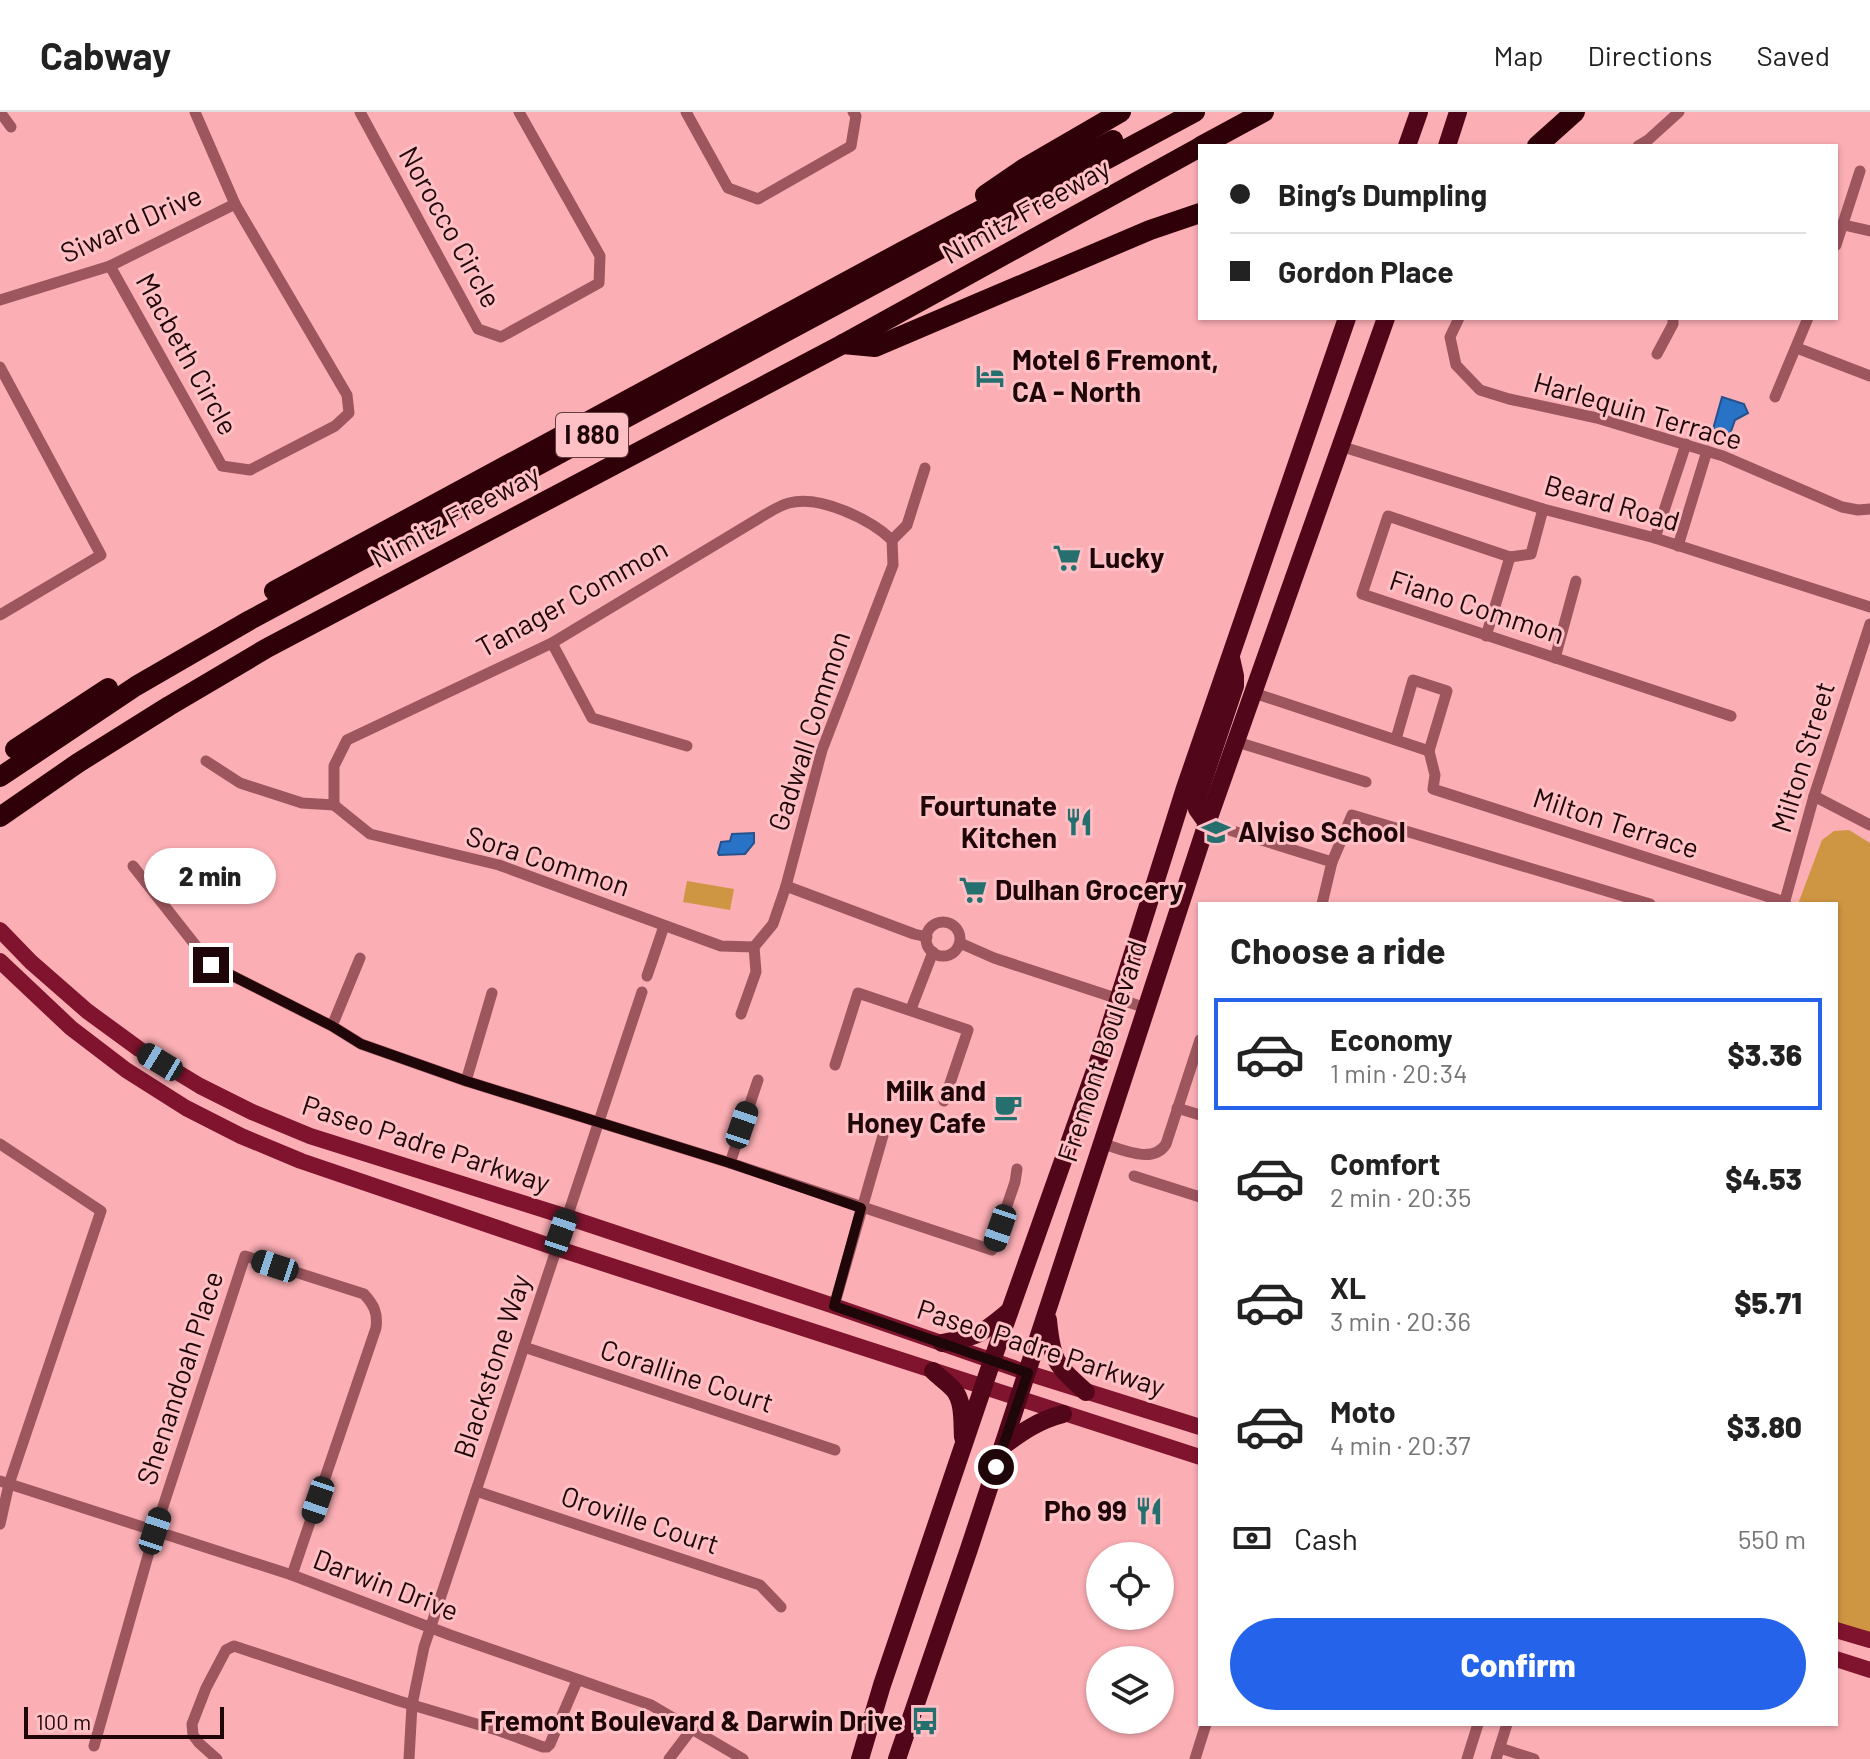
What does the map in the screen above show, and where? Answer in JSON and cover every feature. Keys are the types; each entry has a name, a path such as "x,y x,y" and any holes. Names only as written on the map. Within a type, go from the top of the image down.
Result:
{"highway":[{"path":"903,251 1023,169 1121,112"},
{"name":"Nimitz Freeway","path":"0,759 147,663 297,578 1166,112"},
{"name":"I 880","path":"0,777 136,686 250,620 1195,112"},
{"name":"Nimitz Freeway","path":"1205,144 1264,112"},
{"path":"1539,144 1575,112"},
{"name":"Nimitz Freeway","path":"0,817 104,747 267,648 843,344 1198,148"},
{"path":"843,344 875,347 1150,230 1198,214"}],"main road":[{"path":"1448,144 1458,112"},
{"path":"1408,144 1417,119"},
{"name":"Fremont Boulevard","path":"857,1756 1119,999 1185,788 1346,320"},
{"name":"Fremont Boulevard","path":"897,1759 1028,1373 1207,823 1385,320"},
{"path":"1207,823 1196,802 1235,686 1230,655"},
{"name":"Paseo Padre Parkway","path":"0,930 87,1011 139,1049 200,1086 252,1112 310,1136 567,1217 1028,1373 1198,1426"},
{"name":"Paseo Padre Parkway","path":"0,961 71,1028 126,1070 186,1108 241,1136 301,1161 556,1248 1198,1456"},
{"path":"942,1343 979,1335 1010,1310"},
{"path":"1047,1312 1050,1343 1056,1363 1086,1392"},
{"path":"933,1371 958,1396 964,1446"},
{"path":"1003,1446 1028,1428 1063,1414"},
{"path":"1838,1631 1870,1640"},
{"path":"1838,1660 1870,1670"}],"street":[{"path":"0,112 11,127"},
{"path":"195,112 235,204"},
{"name":"Norocco Circle","path":"360,112 478,329 501,337 599,283 600,256 519,112"},
{"path":"686,112 728,188 758,199 851,146 856,116 853,112"},
{"path":"1646,144 1679,112"},
{"path":"1838,240 1860,171"},
{"name":"Macbeth Circle","path":"110,266 222,466 250,470 335,426 349,413 347,395 235,204"},
{"name":"Siward Drive","path":"0,300 110,266 235,204"},
{"path":"1844,225 1870,231"},
{"name":"Harlequin Terrace","path":"1458,320 1450,337 1456,365 1480,390 1597,418 1686,444 1723,456 1842,507 1864,509"},
{"path":"1657,354 1673,320"},
{"path":"1775,397 1807,320"},
{"path":"1797,348 1870,376"},
{"path":"0,367 101,555 0,615"},
{"path":"1655,538 1686,444"},
{"name":"Beard Road","path":"1340,446 1543,509 1655,538 1870,607"},
{"path":"1678,546 1707,451"},
{"path":"892,540 907,525 925,468"},
{"name":"Tanager Common","path":"334,805 334,766 347,740 552,643 789,503 816,502 865,520 892,540"},
{"path":"1486,636 1510,557 1531,554 1543,509"},
{"name":"Fiano Common","path":"1510,557 1388,516 1362,594 1731,716"},
{"name":"Gadwall Common","path":"754,947 773,924 786,886 822,750 893,565 892,540"},
{"path":"1555,658 1576,581"},
{"name":"Milton Street","path":"1785,902 1814,796 1870,624"},
{"path":"552,643 592,718 687,746"},
{"path":"1254,693 1429,751 1447,691 1413,680 1396,739"},
{"path":"1237,742 1366,782"},
{"name":"Milton Terrace","path":"1429,751 1435,775 1433,789 1782,902"},
{"path":"206,761 240,783 302,803 334,805"},
{"path":"1814,796 1870,825"},
{"name":"Sora Common","path":"334,805 370,834 499,865 721,946 754,947"},
{"path":"1322,902 1332,862 1352,815 1643,902"},
{"path":"1207,823 1332,862"},
{"path":"133,866 211,965 332,1026 361,1044 466,1081 730,1163 992,1250 1017,1169"},
{"path":"786,886 927,937"},
{"path":"945,922 957,929 960,943 951,954 942,955 933,952 927,937 932,927 945,922"},
{"path":"647,976 664,926"},
{"path":"960,943 994,958 1146,1008"},
{"path":"741,1014 756,972 754,947"},
{"path":"911,1009 933,952"},
{"path":"332,1026 360,958"},
{"name":"Blackstone Way","path":"409,1759 412,1705 424,1647 642,992"},
{"path":"466,1081 492,993"},
{"path":"835,1065 858,993 911,1009 968,1030 944,1101"},
{"path":"1101,1143 1139,1154 1162,1151 1198,1046"},
{"path":"730,1163 758,1080"},
{"path":"1177,1108 1198,1114"},
{"path":"834,1306 886,1125"},
{"path":"0,1144 101,1211 4,1482 0,1524"},
{"path":"1134,1176 1198,1196"},
{"name":"Shenandoah Place","path":"94,1746 155,1531 245,1256 364,1294 376,1310 376,1328 292,1575"},
{"name":"Coralline Court","path":"524,1347 835,1450"},
{"name":"Darwin Drive","path":"4,1482 292,1575 577,1681 651,1705 743,1759"},
{"name":"Oroville Court","path":"476,1491 760,1585 781,1607"},
{"path":"217,1759 193,1735 192,1724 206,1688 229,1647 234,1646 543,1747 550,1744 577,1681"},
{"path":"1195,1759 1205,1726"},
{"path":"1467,1759 1477,1726"},
{"path":"1506,1726 1498,1754 1534,1759"},
{"path":"669,1759 691,1730"}],"shaded area":[{"path":"1849,830 1870,843 1870,1634 1838,1624 1838,902 1799,902 1822,840 1834,831"},
{"path":"687,881 734,889 730,910 683,902"}],"water":[{"path":"1722,397 1744,404 1748,413 1735,420 1730,434 1713,429"},
{"path":"754,833 754,843 745,854 719,855 721,842 730,841 732,834"}],"place":[{"name":"Motel 6 Fremont, CA - North","path":"990,376"},
{"name":"Lucky","path":"1067,558"},
{"name":"Fourtunate Kitchen","path":"1079,822"},
{"name":"Alviso School","path":"1216,832"},
{"name":"Dulhan Grocery","path":"973,890"},
{"name":"Milk and Honey Cafe","path":"1008,1107"},
{"name":"Pho 99","path":"1149,1511"},
{"name":"Fremont Boulevard & Darwin Drive","path":"925,1721"}],"route":[{"path":"211,965 332,1026 361,1044 466,1081 730,1163 861,1208 834,1306 1028,1373 996,1467"}]}
